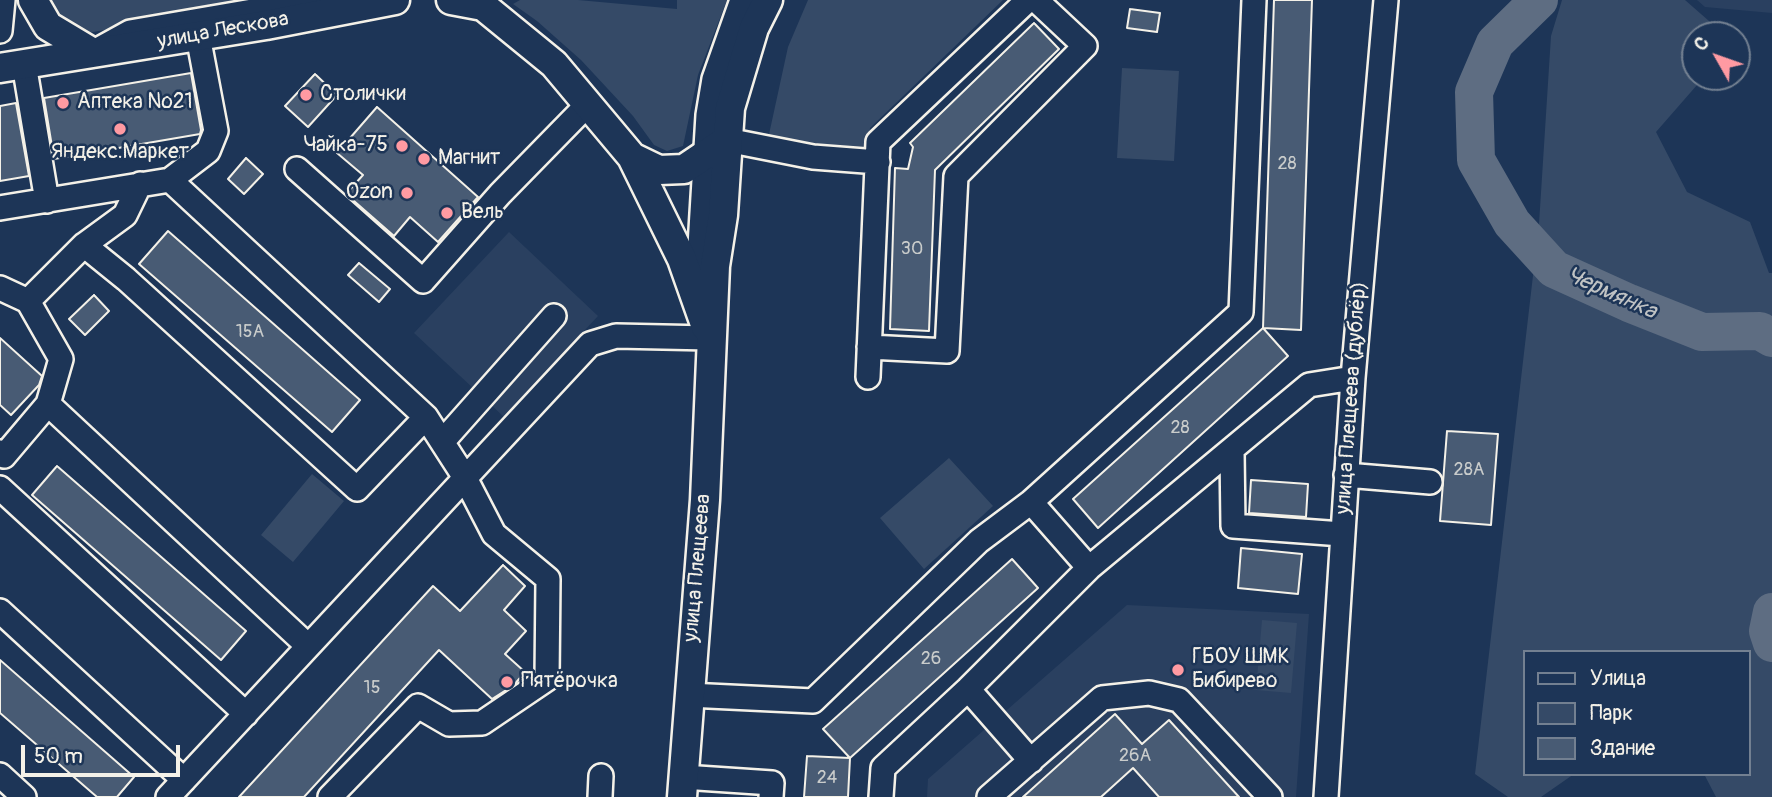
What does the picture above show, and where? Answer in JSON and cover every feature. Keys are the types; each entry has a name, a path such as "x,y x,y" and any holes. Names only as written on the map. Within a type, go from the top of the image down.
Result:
{"main road":[{"path":"33,0 48,26 93,53"},
{"name":"улица Лескова","path":"12,66 395,0"},
{"name":"улица Плещеева","path":"451,0 483,6 554,64 632,157 682,259 710,338"},
{"name":"улица Плещеева","path":"683,787 705,500 710,338 730,108 743,60 768,0"},
{"name":"улица Плещеева","path":"632,157 650,167 670,172 684,170 727,140"}],"street":[{"path":"0,31 3,0"},
{"name":"улица Лескова","path":"93,53 130,32 317,0"},
{"path":"696,298 703,158 714,79 742,0"},
{"path":"868,377 878,142 1028,0"},
{"path":"869,347 947,351 956,176 1085,46 1036,0"},
{"path":"688,695 813,701 979,541 1031,502 1241,312 1254,0"},
{"name":"улица Плещеева (дублёр)","path":"1326,797 1353,379 1386,0"},
{"path":"0,208 170,180 208,151 216,131 198,36"},
{"path":"12,66 47,201"},
{"path":"297,169 423,281 500,194 589,103"},
{"path":"727,140 813,157 878,162"},
{"path":"170,180 426,417 464,476 494,534 548,579 547,679 482,723 449,724 418,706 330,797"},
{"path":"28,301 84,244 125,215 140,184"},
{"path":"84,244 357,489 426,417"},
{"path":"0,288 28,301 61,359 48,404 1,457"},
{"path":"443,441 554,316"},
{"path":"168,797 464,476 590,344 616,336 710,338"},
{"path":"881,797 883,768 968,690 1089,568 1309,385 1353,379"},
{"path":"48,404 308,646"},
{"path":"1232,451 1233,526 1342,534"},
{"path":"1346,475 1430,482"},
{"path":"0,488 246,714"},
{"path":"1031,502 1089,568"},
{"path":"0,611 184,780"},
{"path":"968,690 1031,761"},
{"path":"989,797 1102,698 1149,693 1179,699 1270,797"},
{"path":"0,775 24,797"},
{"path":"683,787 772,783 771,797"}],"shaded area":[{"path":"1697,0 1772,0 1772,13 1705,7"},
{"path":"509,232 598,316 504,417 414,333"},
{"name":"ГБОУ ШМК Бибирево","path":"1127,605 1309,614 1296,797 927,797 928,779"}],"green space":[{"path":"45,0 282,0 81,34 64,28"},
{"path":"520,0 578,0 677,9 677,0 727,0 698,75 683,146 667,151 654,145 633,116 581,60 537,21 513,4"},
{"path":"808,0 1003,0 870,128 868,151 768,139 788,47"},
{"path":"1562,0 1685,0 1709,21 1681,21 1681,91 1692,91 1656,132 1687,192 1750,222 1769,273 1772,273 1772,797 1716,797 1705,776 1751,776 1751,650 1524,650 1524,776 1571,776 1541,797 1508,797 1475,774 1539,224 1551,36"},
{"path":"1122,68 1179,71 1174,161 1117,158"},
{"path":"949,458 993,506 924,569 880,518"},
{"path":"312,474 344,501 293,562 261,535"},
{"path":"1262,620 1297,623 1291,693 1256,690"}],"building":[{"path":"1274,0 1312,0 1301,330 1263,328"},
{"path":"1130,9 1160,13 1157,32 1127,28"},
{"path":"1034,23 1059,49 935,170 929,331 890,329 895,168 908,169 913,147 910,143"},
{"path":"191,73 200,134 54,159 44,98"},
{"path":"315,74 337,95 308,127 285,106"},
{"path":"16,103 29,176 0,181 0,106"},
{"path":"377,107 478,197 438,242 410,217 394,236 346,194 363,175 337,153"},
{"path":"246,158 263,174 244,194 228,179"},
{"path":"168,231 360,400 332,432 139,264"},
{"path":"359,263 390,289 379,302 348,275"},
{"path":"94,295 109,311 85,335 69,319"},
{"path":"1263,328 1288,356 1098,528 1073,499"},
{"path":"0,338 42,376 39,385 11,415 0,405"},
{"path":"1447,431 1498,434 1491,525 1440,521"},
{"path":"57,466 246,631 221,660 32,495"},
{"path":"1251,480 1308,484 1306,517 1249,513"},
{"path":"1241,548 1302,554 1298,594 1238,588"},
{"path":"1012,559 1038,588 850,758 823,729"},
{"path":"503,565 525,586 504,610 526,631 505,654 525,672 514,685 492,699 439,650 304,797 239,797 433,586 460,611"},
{"path":"0,660 134,777 117,797 97,797 0,713"},
{"path":"1115,714 1142,744 1169,720 1239,797 1159,797 1133,768 1101,797 1023,797"},
{"path":"807,756 850,758 848,797 804,797"}],"waterway":[{"name":"Чермянка","path":"1539,0 1495,43 1474,92 1476,160 1512,223 1554,269 1629,303 1702,332 1760,331 1772,338"},
{"name":"Чермянка","path":"1772,612 1768,631 1772,643"}],"place":[{"name":"Столички","path":"306,95"},
{"name":"Аптека №21","path":"63,103"},
{"name":"Яндекс.Маркет","path":"120,129"},
{"name":"Чайка-75","path":"402,146"},
{"name":"Магнит","path":"424,159"},
{"name":"Ozon","path":"407,193"},
{"name":"Вель","path":"447,213"},
{"name":"ГБОУ ШМК Бибирево","path":"1178,670"},
{"name":"Пятёрочка","path":"507,682"}]}
